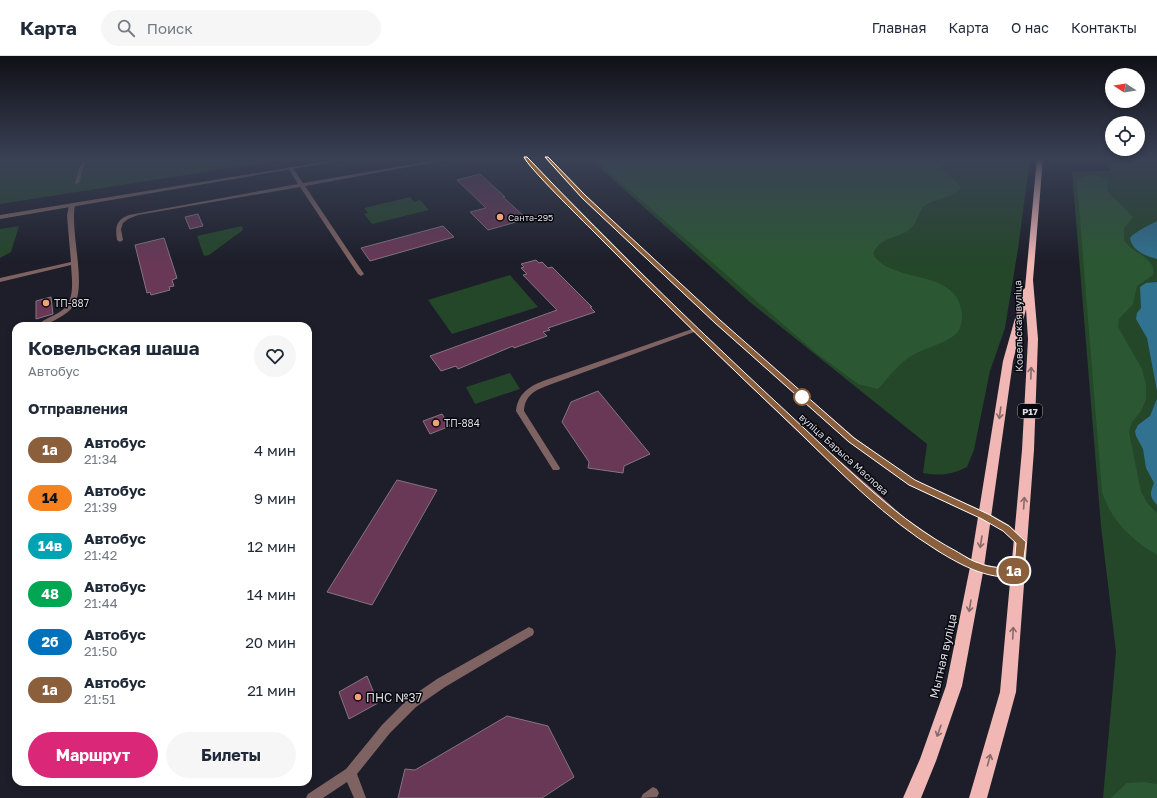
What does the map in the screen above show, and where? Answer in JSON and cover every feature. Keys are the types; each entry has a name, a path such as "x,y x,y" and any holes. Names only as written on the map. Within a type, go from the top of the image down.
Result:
{"highway":[{"name":"Ковельская вуліца","path":"1021,542 1028,450 1032,340 1029,280 1037,193"},
{"name":"Р17","path":"985,516 1008,361 1029,280"},
{"name":"Мытная вуліца","path":"912,798 928,761 954,686 977,567 985,516"},
{"name":"Р17","path":"978,798 1008,692 1021,542"}],"main road":[{"name":"вуліца Барыса Маслова","path":"560,193 695,330 821,449 900,520 941,548 977,567 1000,572 1019,571"},
{"name":"вуліца Барыса Маслова","path":"580,193 717,322 852,440 912,483 985,516 1006,528 1021,542"}],"street":[{"path":"0,217 145,193"},
{"path":"120,240 117,226 119,222 137,214 257,193"},
{"path":"305,193 362,274"},
{"path":"47,322 63,312 72,303 76,291 70,216 72,205"},
{"path":"0,280 74,263"},
{"path":"556,468 520,411 520,403 524,395 540,385 695,330"},
{"path":"312,798 350,773 386,729 412,703 440,683 529,632"},
{"path":"350,773 360,798"}],"green space":[{"path":"0,193 73,193 0,204"},
{"path":"628,193 1025,193 1005,328 990,371 974,450 967,467 956,472 946,474 923,473 927,444 751,303"},
{"path":"633,193 955,193 949,197 927,204 921,210 913,226 900,235 880,244 873,254 882,264 894,270 923,278 949,289 958,299 962,314 960,328 956,334 908,358 894,370 878,389 858,384 816,353"},
{"path":"1074,193 1157,193 1157,798 1103,798 1116,652 1101,526"},
{"path":"1078,193 1109,193 1133,217 1124,228 1124,240 1128,245 1148,260 1153,269 1153,275 1137,286 1133,304 1119,319 1118,327 1142,369 1146,384 1146,399 1141,411 1132,422 1129,432 1141,492 1148,504 1157,513 1157,555 1139,543 1117,521 1102,492"},
{"path":"410,197 414,202 420,200 429,210 372,224 364,214 368,213 364,208"},
{"path":"19,226 11,252 0,258 0,229"},
{"path":"242,226 243,230 209,255 204,256 197,236"},
{"path":"510,275 538,307 452,334 428,300"},
{"path":"510,373 520,389 475,404 466,387"},
{"path":"1144,782 1157,784 1157,798 1111,798 1127,783"}],"water":[{"path":"1157,221 1157,259 1137,250 1131,243 1130,238 1138,231"},
{"path":"1157,282 1157,391 1147,338 1136,319 1137,313 1141,308 1140,287 1146,283"},
{"path":"1157,399 1157,505 1151,494 1154,483 1146,468 1143,449 1135,431 1138,425 1150,416"}],"building":[{"name":"Санта-295","path":"470,193 500,193 527,219 488,230 470,212 486,208"},
{"path":"198,214 203,226 190,229 185,217"},
{"path":"443,226 454,237 370,261 361,248"},
{"path":"164,238 177,278 172,280 174,286 169,287 170,290 151,295 150,292 147,293 135,245"},
{"path":"536,260 539,263 542,262 548,268 552,267 592,307 590,307 595,312 548,328 550,330 543,332 547,336 514,348 513,346 458,369 456,366 441,371 430,356 557,310 523,275 527,274 521,268 524,267 521,264"},
{"path":"51,297 53,314 36,319 36,301"},
{"path":"598,391 650,454 624,466 623,473 588,468 589,462 562,422 571,402"},
{"name":"ТП-884","path":"442,414 450,426 430,434 423,421"},
{"path":"397,480 437,490 372,605 327,592"},
{"name":"ПНС №37","path":"367,676 378,703 349,719 339,692"},
{"path":"507,716 548,726 574,777 542,798 398,798 405,769 415,770"}],"bus line":[{"name":"1а","path":"558,193 695,330 821,449 900,520 941,548 977,567 1000,572 1019,571 1021,542 1006,528 985,516 917,486 852,440 717,322 580,193"}],"place":[{"name":"Санта-295","path":"500,217"},
{"name":"ТП-887","path":"46,303"},
{"name":"ТП-884","path":"436,423"},
{"name":"ПНС №37","path":"358,697"}]}
